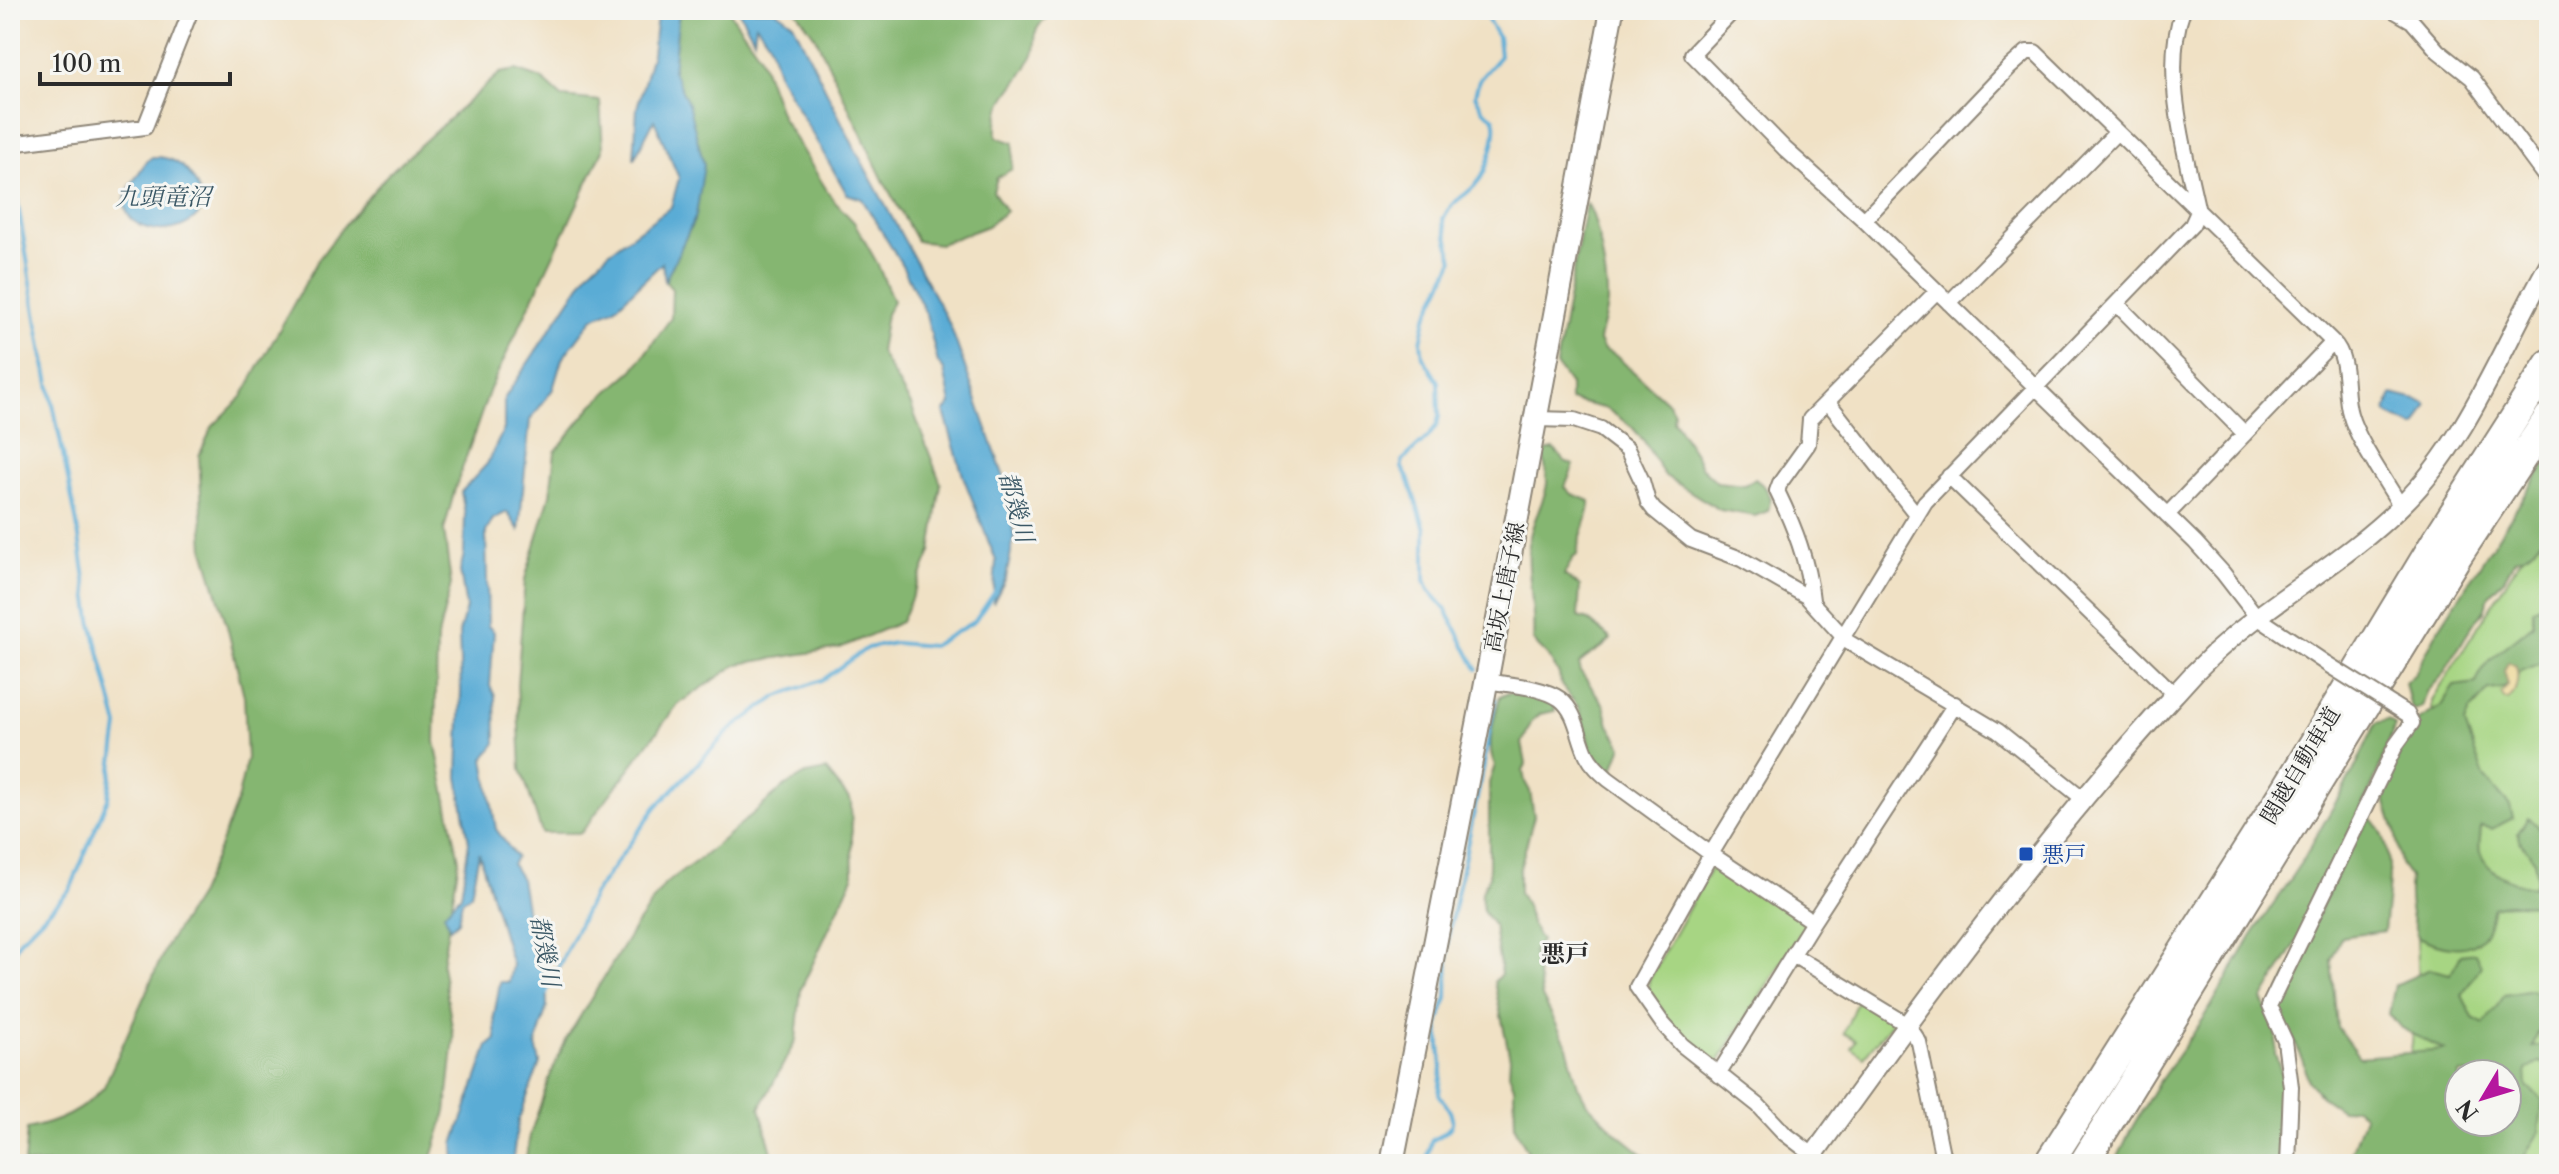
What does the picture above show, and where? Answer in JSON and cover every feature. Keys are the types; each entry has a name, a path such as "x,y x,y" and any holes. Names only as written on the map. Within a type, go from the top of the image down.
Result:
{"highway":[{"name":"関越自動車道","path":"2048,1164 2288,786 2429,553 2549,364"},
{"name":"関越自動車道","path":"2083,1164 2458,555 2549,417"}],"main road":[{"name":"高坂上唐子線","path":"1392,1164 1612,10"}],"street":[{"path":"10,144 145,127 191,10"},
{"path":"1734,10 1692,54 1785,149 1864,220 2167,515 2223,573 2257,617 2407,714 2412,723 2396,745 2269,1006 2285,1041 2291,1087 2288,1164"},
{"path":"2183,10 2174,54 2179,123 2198,212 2192,225 1916,514 1711,854 1637,987 1676,1039 1758,1105 1784,1133 1815,1158 1936,985 2017,880 2174,694 2210,657 2257,617 2366,538 2401,507 2435,470 2487,386 2549,264"},
{"path":"2393,10 2412,21 2438,51 2472,78 2549,182"},
{"path":"1864,220 2009,68 2027,52 2035,52 2339,347 2347,402 2354,425 2401,507"},
{"path":"1949,303 2117,132"},
{"path":"1812,600 1810,579 1793,524 1777,491 1789,468 1808,444 1810,419 1937,291"},
{"path":"2117,304 2245,434"},
{"path":"2167,515 2333,342"},
{"path":"1828,402 1916,514"},
{"path":"1536,419 1574,420 1601,429 1627,449 1648,502 1668,523 1691,540 1741,559 1812,600 1841,637 1998,731 2085,800"},
{"path":"1949,476 2174,694"},
{"path":"1486,681 1548,693 1561,700 1570,710 1594,766 1711,854 1813,922"},
{"path":"1718,1075 1955,704"},
{"path":"1793,955 1908,1025 1919,1042 1944,1164"}],"green space":[{"path":"679,10 728,10 759,54 782,118 833,200 854,222 877,263 893,301 886,314 880,352 911,405 941,484 931,552 901,622 840,648 738,664 678,704 581,833 542,833 521,769 517,685 525,579 550,495 555,452 593,405 633,370 671,318 672,289 665,281 696,216 673,71"},
{"path":"796,10 1053,10 1037,29 1028,66 1004,101 997,122 997,137 1014,143 1012,169 997,178 993,191 1006,211 987,226 940,244 917,241 883,180 816,38"},
{"path":"516,70 542,79 562,97 600,101 603,150 490,389 444,530 451,584 437,640 435,742 459,860 442,965 454,1039 446,1112 430,1164 24,1164 27,1129 69,1115 104,1087 167,945 199,894 237,801 247,758 244,696 204,550 199,456 212,427 242,397 318,260 345,224 388,174 500,73"},
{"path":"1586,203 1598,235 1606,281 1606,308 1599,341 1604,350 1615,355 1669,404 1674,413 1673,420 1701,467 1717,482 1744,485 1755,479 1765,487 1771,498 1768,511 1755,516 1720,510 1664,475 1632,427 1607,409 1570,400 1570,385 1556,365"},
{"path":"1554,449 1564,461 1574,465 1565,487 1572,494 1590,501 1577,555 1564,575 1580,586 1578,617 1588,620 1611,639 1579,664 1581,672 1604,705 1609,725 1622,746 1613,770 1608,772 1592,753 1579,708 1561,685 1559,674 1547,655 1533,641 1529,542 1546,489 1543,452"},
{"path":"2549,458 2550,503 2545,532 2529,553 2515,559 2504,579 2489,595 2484,611 2441,677 2427,692 2422,707 2414,710 2405,683 2415,674 2438,630"},
{"path":"2549,514 2549,1164 2406,1164 2406,1092 2419,985 2413,846 2433,751 2432,700"},
{"path":"2549,601 2549,660 2521,671 2504,688 2489,690 2470,711 2465,724 2484,777 2510,806 2513,818 2492,829 2481,826 2479,849 2495,872 2533,887 2537,880 2534,860 2521,843 2518,833 2528,818 2537,825 2547,843 2549,897 2545,904 2493,907 2487,930 2471,945 2453,947 2435,944 2418,937 2413,922 2409,900 2410,877 2401,864 2384,797 2388,775 2417,721 2440,707 2454,686 2476,683 2493,657 2533,624 2533,609"},
{"path":"1508,693 1538,696 1554,704 1555,711 1540,714 1532,721 1522,743 1526,764 1523,771 1534,816 1519,872 1519,893 1541,941 1533,951 1542,997 1566,1043 1578,1086 1587,1103 1644,1155 1645,1164 1558,1164 1553,1154 1545,1152 1530,1156 1515,1127 1510,1058 1494,982 1501,974 1494,926 1483,911 1481,894 1489,876 1489,783 1495,765 1491,750 1492,731 1500,697"},
{"path":"2388,720 2395,725 2373,784 2304,930 2262,1000 2277,1031 2275,1054 2289,1092 2279,1164 2115,1164 2155,1088 2206,1015 2251,937 2304,858 2353,772 2376,723"},
{"path":"826,770 851,801 853,877 801,989 796,1040 760,1108 775,1164 525,1164 530,1135 567,1038 634,928 665,884 706,854 784,787 806,774"},
{"path":"2371,818 2380,829 2388,856 2389,887 2384,931 2341,937 2331,960 2337,1027 2359,1057 2444,1050 2401,1028 2389,1014 2395,985 2430,969 2450,974 2461,955 2475,953 2481,966 2462,995 2473,1018 2484,1024 2505,995 2532,990 2543,998 2549,1007 2532,1047 2548,1045 2549,1061 2547,1064 2539,1062 2526,1070 2527,1086 2543,1100 2539,1132 2520,1164 2347,1164 2364,1116 2355,1107 2341,1110 2323,1098 2308,1081 2304,1062 2293,1038 2283,1029 2278,1007 2282,987 2354,840"},
{"path":"1714,863 1804,921 1804,927 1717,1064 1675,1029 1648,990 1649,980"},
{"path":"1858,998 1894,1020 1864,1057 1851,1048 1856,1040 1844,1033"}],"sand":[{"path":"2508,662 2515,665 2517,678 2514,693 2505,700 2501,694 2508,685 2504,671"}],"water":[{"path":"658,10 679,10 673,71 688,104 704,165 696,216 665,281 662,263 614,309 593,318 562,359 553,389 530,420 519,530 507,512 493,519 486,532 488,626 494,632 490,686 495,696 496,743 484,759 496,829 516,857 512,865 521,879 535,960 546,976 547,1006 536,1045 540,1063 518,1121 512,1164 455,1164 454,1144 488,1046 496,1039 494,1016 500,982 509,982 512,965 479,853 471,894 462,901 458,921 450,928 444,913 461,895 469,842 458,777 459,633 466,608 460,571 464,554 465,514 461,492 487,464 504,429 504,399 589,271 609,252 671,207 679,178 654,120 634,159 637,108 652,54"},
{"path":"738,10 775,10 793,23 856,151 950,325 1006,483 1014,537 1006,578 993,603 996,561 963,476 944,412 951,404 926,314 902,265 862,199 847,194 779,76 769,42 756,24 754,39"},
{"name":"九頭竜沼","path":"152,157 172,160 181,165 198,189 202,210 181,227 154,230 133,220 127,211 125,199 128,190"},
{"path":"2392,394 2425,402 2427,405 2417,425 2414,427 2389,415 2386,411"}],"waterway":[{"path":"10,20 15,10"},
{"path":"1477,669 1445,608 1429,590 1425,580 1425,529 1402,461 1428,437 1437,425 1439,416 1438,382 1423,357 1421,342 1426,318 1453,261 1443,219 1481,178 1493,142 1494,118 1483,110 1475,95 1479,80 1500,56 1498,37 1482,10"},
{"path":"10,158 43,354 77,524 91,620 118,726 108,798 70,890 20,940 10,958"},
{"name":"都幾川","path":"545,995 593,895 656,807 729,731 776,697 824,679 867,648 895,643 932,646 975,621 996,590"},
{"path":"1426,1164 1431,1141 1447,1131 1452,1121 1439,1094 1442,1068 1438,1023 1447,998 1448,937 1495,699"},
{"path":"10,876 14,897 10,905"}],"place":[{"name":"悪戸","path":"2026,854"}],"district":[{"name":"悪戸","path":"1565,954"}]}
